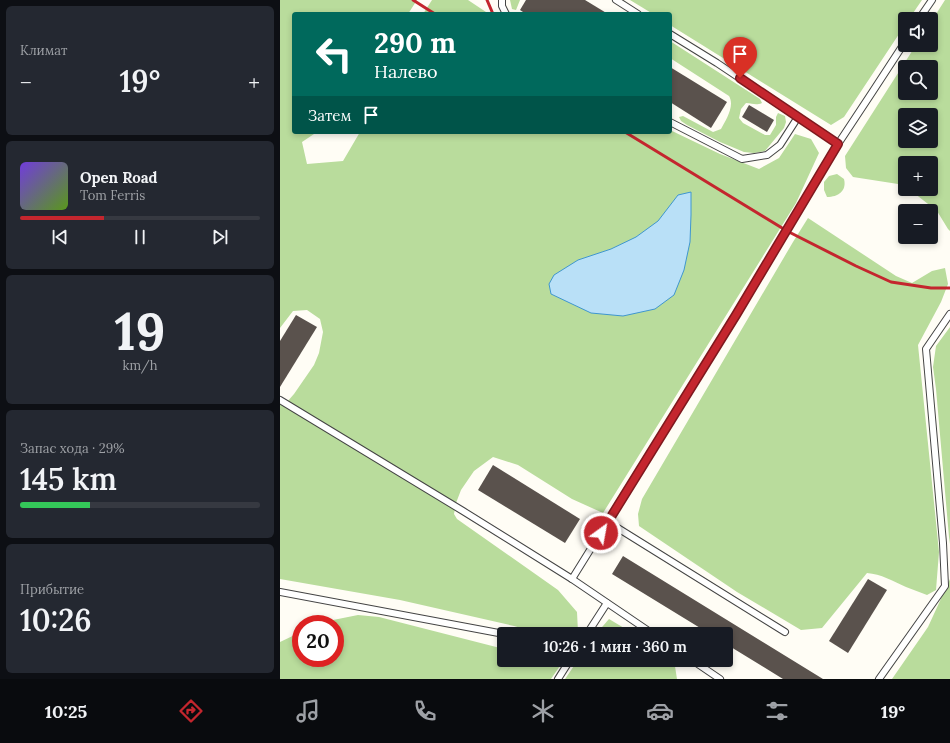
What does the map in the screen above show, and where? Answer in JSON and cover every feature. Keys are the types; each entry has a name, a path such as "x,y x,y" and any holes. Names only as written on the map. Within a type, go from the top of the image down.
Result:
{"lane":[{"path":"502,0 502,6 505,12"},
{"path":"616,0 635,12"},
{"path":"924,12 932,0"},
{"path":"672,35 717,63 838,144"},
{"path":"572,579 736,315 838,144 898,52"},
{"path":"672,123 742,159 766,155 780,145 798,117"},
{"path":"879,679 945,586 943,543 926,349 950,314"},
{"path":"280,400 572,579 643,627"},
{"path":"608,522 785,632"},
{"path":"280,592 497,633"},
{"path":"592,627 607,603"},
{"path":"558,679 566,667"},
{"path":"702,667 720,679"}],"green space":[{"path":"280,0 417,0 409,12 292,12 292,134 314,134 302,142 307,164 343,161 359,134 672,134 672,131 720,154 759,169 779,158 795,134 811,139 819,153 796,203 603,513 572,499 518,465 493,457 474,471 461,490 454,514 457,519 558,590 577,612 578,627 517,627 400,600 280,579 280,405 287,402 294,394 314,365 319,353 323,332 320,319 307,310 293,311 280,328"},
{"path":"432,0 468,0 486,12 424,12"},
{"path":"510,0 520,0 516,10 512,9"},
{"path":"630,0 922,0 914,12 898,12 898,36 844,117 831,125 672,26 672,12 650,12"},
{"path":"945,0 950,0 950,231 938,213 938,204 928,204 918,196 938,196 938,156 898,156 898,184 853,177 846,168 845,156 898,73 898,100 938,100 938,60 906,60 912,52 938,52 937,12"},
{"path":"672,42 760,99 762,103 746,103 741,109 739,118 743,123 765,135 770,135 776,125 776,117 778,113 785,116 786,122 784,128 765,151 754,153 744,152 720,142 687,125 681,121 679,117 683,116 713,132 721,129 729,113 731,100 729,96 672,59"},
{"path":"837,174 844,179 845,183 843,190 835,196 827,197 824,190 824,182 829,176"},
{"path":"808,218 896,276 912,283 932,271 945,268 948,284 941,302 918,345 939,552 936,590 927,595 882,576 867,573 822,628 801,630 737,592 639,526 638,514 642,499"},
{"path":"950,327 950,544 933,367 936,346"},
{"path":"950,579 950,679 892,679 928,627"},
{"path":"358,615 379,617 497,647 497,667 559,667 551,679 280,679 280,642 292,636 292,667 344,667 344,618"},
{"path":"609,619 622,627 602,627"},
{"path":"573,667 675,667 677,679 565,679"}],"water":[{"path":"691,192 690,242 684,270 674,295 655,309 623,316 591,313 551,294 549,284 554,275 578,260 611,249 636,237 658,221 678,195"}],"building":[{"path":"526,0 585,0 605,12 523,12 520,10"},
{"path":"672,68 727,102 711,128 672,103"},
{"path":"749,105 774,120 767,132 742,117"},
{"path":"296,315 317,327 280,387 280,341"},
{"path":"493,465 580,519 565,543 478,490"},
{"path":"623,556 823,679 783,679 733,648 733,627 699,627 612,574"},
{"path":"868,579 887,590 848,653 829,641"}],"railway":[{"path":"413,0 432,12"},
{"path":"487,0 492,12"},
{"path":"628,134 787,231 856,266 891,282 931,288 950,288"}],"route":[{"path":"601,533 736,315 838,144 740,78"}]}
